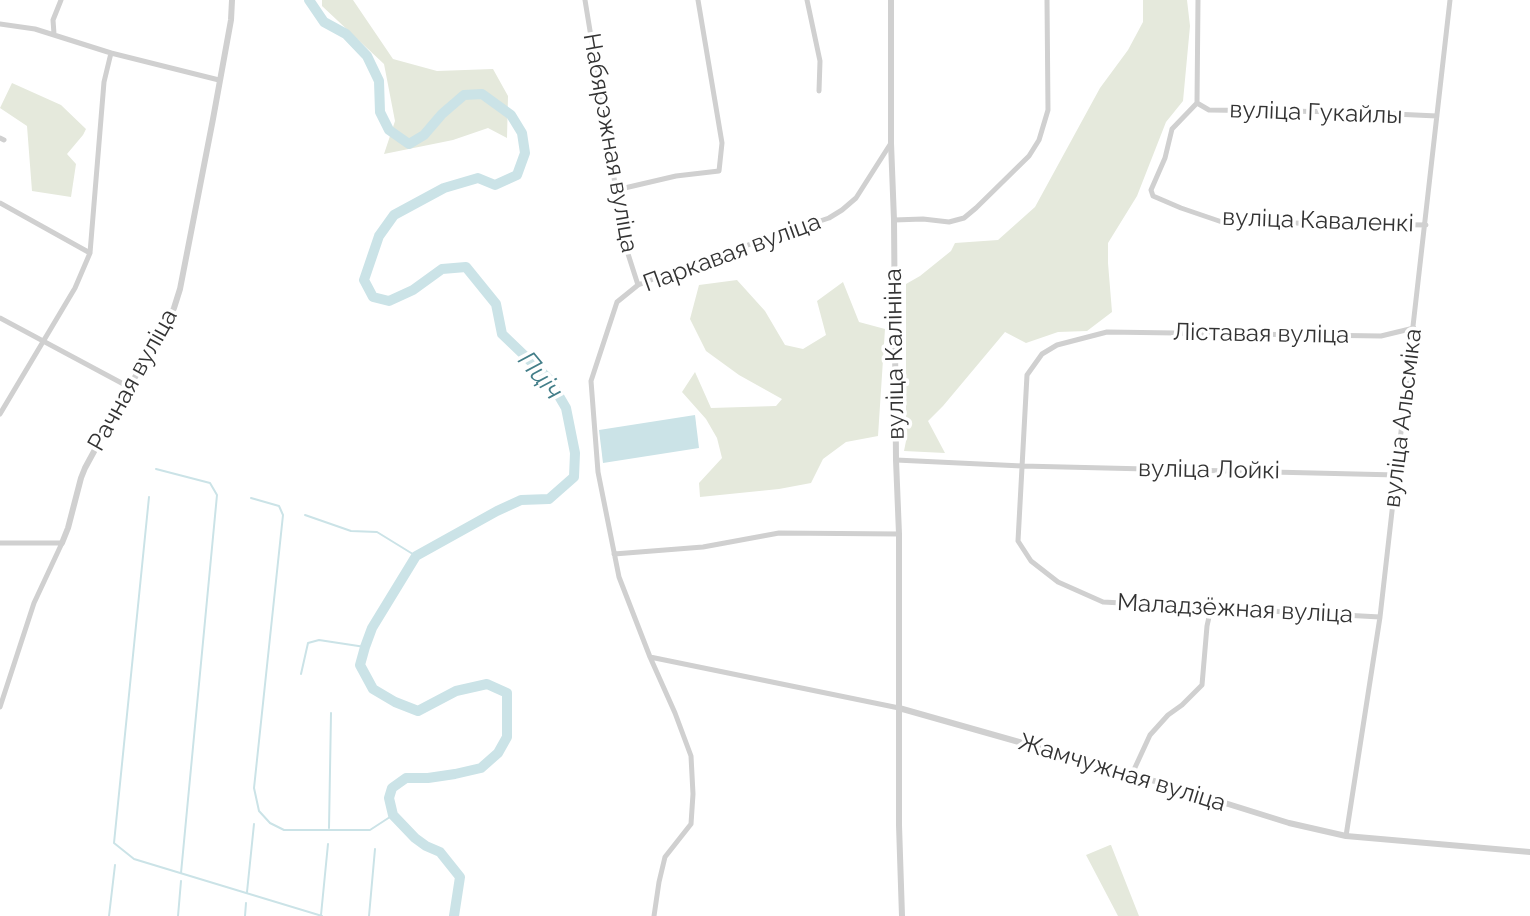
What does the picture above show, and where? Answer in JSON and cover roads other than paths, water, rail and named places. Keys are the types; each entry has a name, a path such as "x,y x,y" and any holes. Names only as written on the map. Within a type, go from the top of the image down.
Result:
{"street":[{"path":"54,34 53,20 61,0"},
{"name":"Рачная вуліца","path":"0,707 34,603 68,528 81,478 128,387 166,326 180,289 231,20 232,0"},
{"name":"Набярэжная вуліца","path":"585,0 617,190 621,232 638,285"},
{"path":"617,190 676,176 719,171 722,143 698,0"},
{"path":"807,0 820,61 819,91"},
{"name":"вуліца Калініна","path":"891,0 902,916"},
{"path":"894,220 949,222 964,218 1029,156 1039,140 1048,110 1047,0"},
{"path":"1197,103 1198,0"},
{"name":"вуліца Альсміка","path":"1346,836 1380,617 1450,0"},
{"path":"0,24 35,29 111,53 219,80"},
{"path":"0,414 75,288 90,253 104,82 111,53"},
{"name":"вуліца Гукайлы","path":"1197,103 1209,110 1437,116"},
{"name":"вуліца Каваленкі","path":"1197,103 1172,129 1165,158 1151,190 1153,196 1222,222 1426,225"},
{"name":"Паркавая вуліца","path":"654,916 665,858 691,824 691,756 619,577 598,472 591,381 617,302 638,285 694,263 829,218 856,198 891,143"},
{"path":"0,203 90,253"},
{"path":"0,318 128,387"},
{"name":"Ліставая вуліца","path":"1022,466 1027,375 1042,354 1057,345 1107,332 1381,336 1414,328"},
{"name":"вуліца Лойкі","path":"896,460 1022,466 1397,475"},
{"name":"Маладзёжная вуліца","path":"1022,466 1018,541 1031,561 1058,582 1103,602 1380,617"},
{"path":"614,554 703,547 779,533 899,534"},
{"path":"0,543 62,543"},
{"path":"1132,774 1150,736 1168,715 1202,685 1211,608"},
{"path":"650,657 899,708"},
{"name":"Жамчужная вуліца","path":"899,708 1132,774 1289,823 1346,836 1530,852"}],"water":[{"path":"695,415 699,448 603,463 599,430"}],"waterway":[{"name":"Пціч","path":"309,0 324,22 346,34 367,56 379,81 380,112 389,130 409,144 424,135 442,114 464,95 482,94 511,115 522,133 525,153 517,175 495,185 478,178 444,188 394,215 379,236 364,280 373,297 389,301 413,290 442,269 466,267 496,304 502,334 549,379 566,408 575,453 574,477 549,499 521,500 416,556 372,628 360,665 373,689 418,711 456,691 487,684 507,693 507,737 498,753 481,768 428,778 406,778 392,788 389,798 393,815 415,838 440,852 460,877 454,916"},
{"path":"156,469 210,483 217,495 181,873"},
{"path":"149,497 114,843 134,859 322,916"},
{"path":"251,498 279,506 283,515 254,788 259,811 270,823 284,830 370,830 393,815"},
{"path":"305,515 351,531 377,532 416,556"},
{"path":"301,674 308,643 319,640 365,647"},
{"path":"329,828 331,713"},
{"path":"247,892 254,824"},
{"path":"321,915 328,844"},
{"path":"369,916 375,849"},
{"path":"109,916 115,865"},
{"path":"178,916 181,881"},
{"path":"245,916 246,903"}]}
